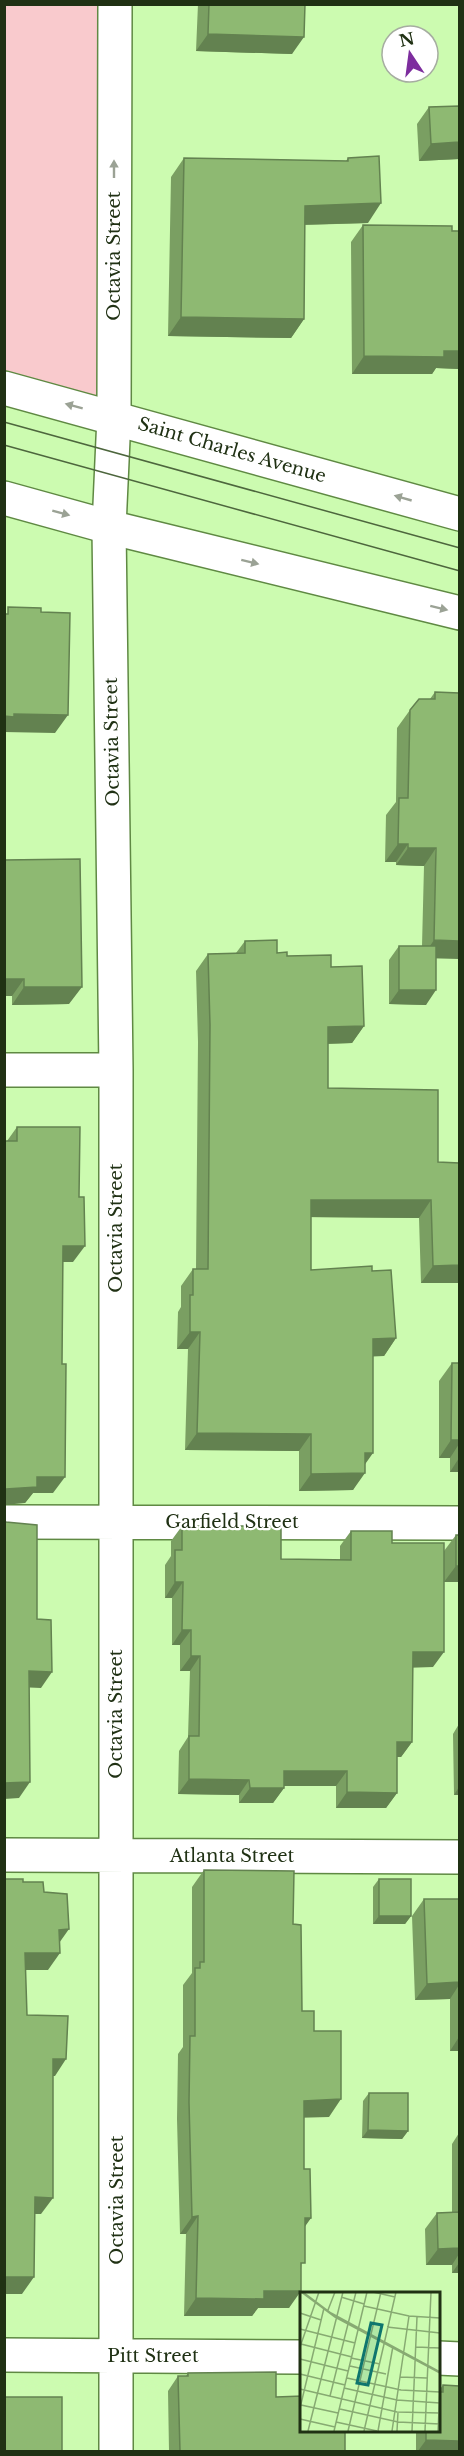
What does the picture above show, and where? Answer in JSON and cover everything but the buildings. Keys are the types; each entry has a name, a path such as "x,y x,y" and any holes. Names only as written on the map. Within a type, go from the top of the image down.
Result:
{"street":[{"name":"Octavia Street","path":"115,4 114,417 109,527 116,1070 116,2451"},
{"name":"Saint Charles Avenue","path":"4,388 459,514"},
{"path":"4,498 109,527 459,614"},
{"path":"4,1070 116,1070"},
{"name":"Garfield Street","path":"4,1522 459,1523"},
{"name":"Atlanta Street","path":"4,1855 459,1857"},
{"name":"Pitt Street","path":"4,2355 300,2357"},
{"path":"440,2358 459,2359"}],"shaded area":[{"path":"4,5 115,5 114,417 5,388"}],"tram line":[{"path":"4,422 460,548"},
{"path":"4,445 460,571"}]}
